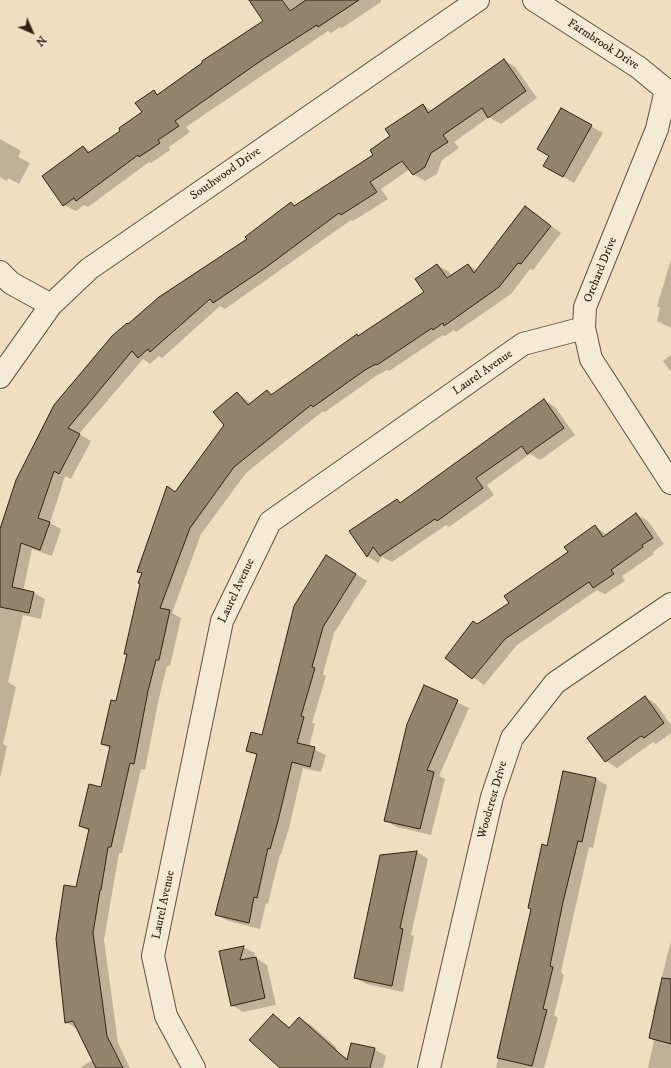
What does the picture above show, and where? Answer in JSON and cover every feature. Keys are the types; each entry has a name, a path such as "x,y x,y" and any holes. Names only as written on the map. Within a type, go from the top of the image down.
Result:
{"street":[{"name":"Southwood Drive","path":"0,377 51,305 89,269 478,0"},
{"name":"Farmbrook Drive","path":"534,0 638,67 668,91"},
{"name":"Orchard Drive","path":"668,91 657,129 586,307 584,328 591,359 671,483"},
{"path":"0,272 11,283 51,305"},
{"name":"Laurel Avenue","path":"194,1068 166,1016 153,956 222,620 270,522 523,344 584,328"},
{"name":"Woodcrest Drive","path":"429,1068 492,797 512,738 555,683 671,604"}],"building":[{"path":"249,0 282,0 290,11 306,0 359,0 318,27 317,25 262,60 175,121 179,126 158,140 160,143 139,157 138,155 76,201 74,198 63,206 42,176 83,146 88,153 120,131 119,128 142,112 135,103 154,90 157,95 202,63 202,61 263,21"},
{"path":"504,59 526,91 488,118 482,108 443,135 448,142 431,153 425,167 413,175 402,161 370,182 377,192 341,215 339,213 265,268 213,303 210,299 150,352 148,349 138,358 132,351 68,428 80,434 59,474 54,471 38,518 50,522 40,550 21,543 12,587 34,592 29,613 0,607 0,529 16,480 54,405 112,336 159,297 247,239 245,237 291,202 294,206 373,155 370,150 390,136 385,129 423,104 428,113"},
{"path":"561,108 592,125 563,177 543,166 549,156 537,149"},
{"path":"525,206 551,226 521,264 518,263 499,287 444,326 443,323 433,330 432,328 377,365 376,364 365,370 313,407 311,405 234,467 190,528 160,608 170,610 159,660 156,660 148,691 134,764 130,763 111,847 108,847 93,933 107,1036 123,1068 96,1068 73,1021 65,1023 56,939 64,885 76,887 89,829 79,826 89,784 101,787 110,746 101,744 111,700 116,701 127,654 124,654 140,584 138,583 142,573 137,572 167,486 175,492 224,425 213,412 237,392 248,405 267,390 271,395 357,334 358,336 424,292 415,279 437,264 447,278 468,264 474,273"},
{"path":"544,399 564,428 527,454 522,446 476,478 483,488 437,521 435,519 380,556 373,547 367,557 349,531 397,499 400,503"},
{"path":"636,513 653,538 611,570 614,574 593,588 589,582 505,639 472,679 445,658 473,621 477,624 509,603 504,596 568,552 564,547 595,525 603,537"},
{"path":"326,555 356,574 323,627 312,667 315,668 301,716 304,717 297,743 315,747 310,767 292,762 278,821 270,849 268,848 257,898 254,897 249,923 215,915 257,754 246,751 251,732 262,735 294,606"},
{"path":"424,685 458,700 427,770 434,772 420,829 384,821 407,724"},
{"path":"645,696 664,723 644,738 641,736 605,762 587,738"},
{"path":"563,771 596,778 582,842 578,841 563,902 550,966 553,967 543,1009 547,1010 532,1066 497,1058 531,909 528,908 542,844 547,846"},
{"path":"417,851 400,928 403,929 392,986 354,978 380,855"},
{"path":"244,946 240,960 256,957 265,998 231,1006 219,951"},
{"path":"662,978 671,979 671,1044 649,1038"},
{"path":"273,1014 289,1028 299,1017 347,1060 351,1043 375,1048 370,1068 280,1068 249,1040"}]}
